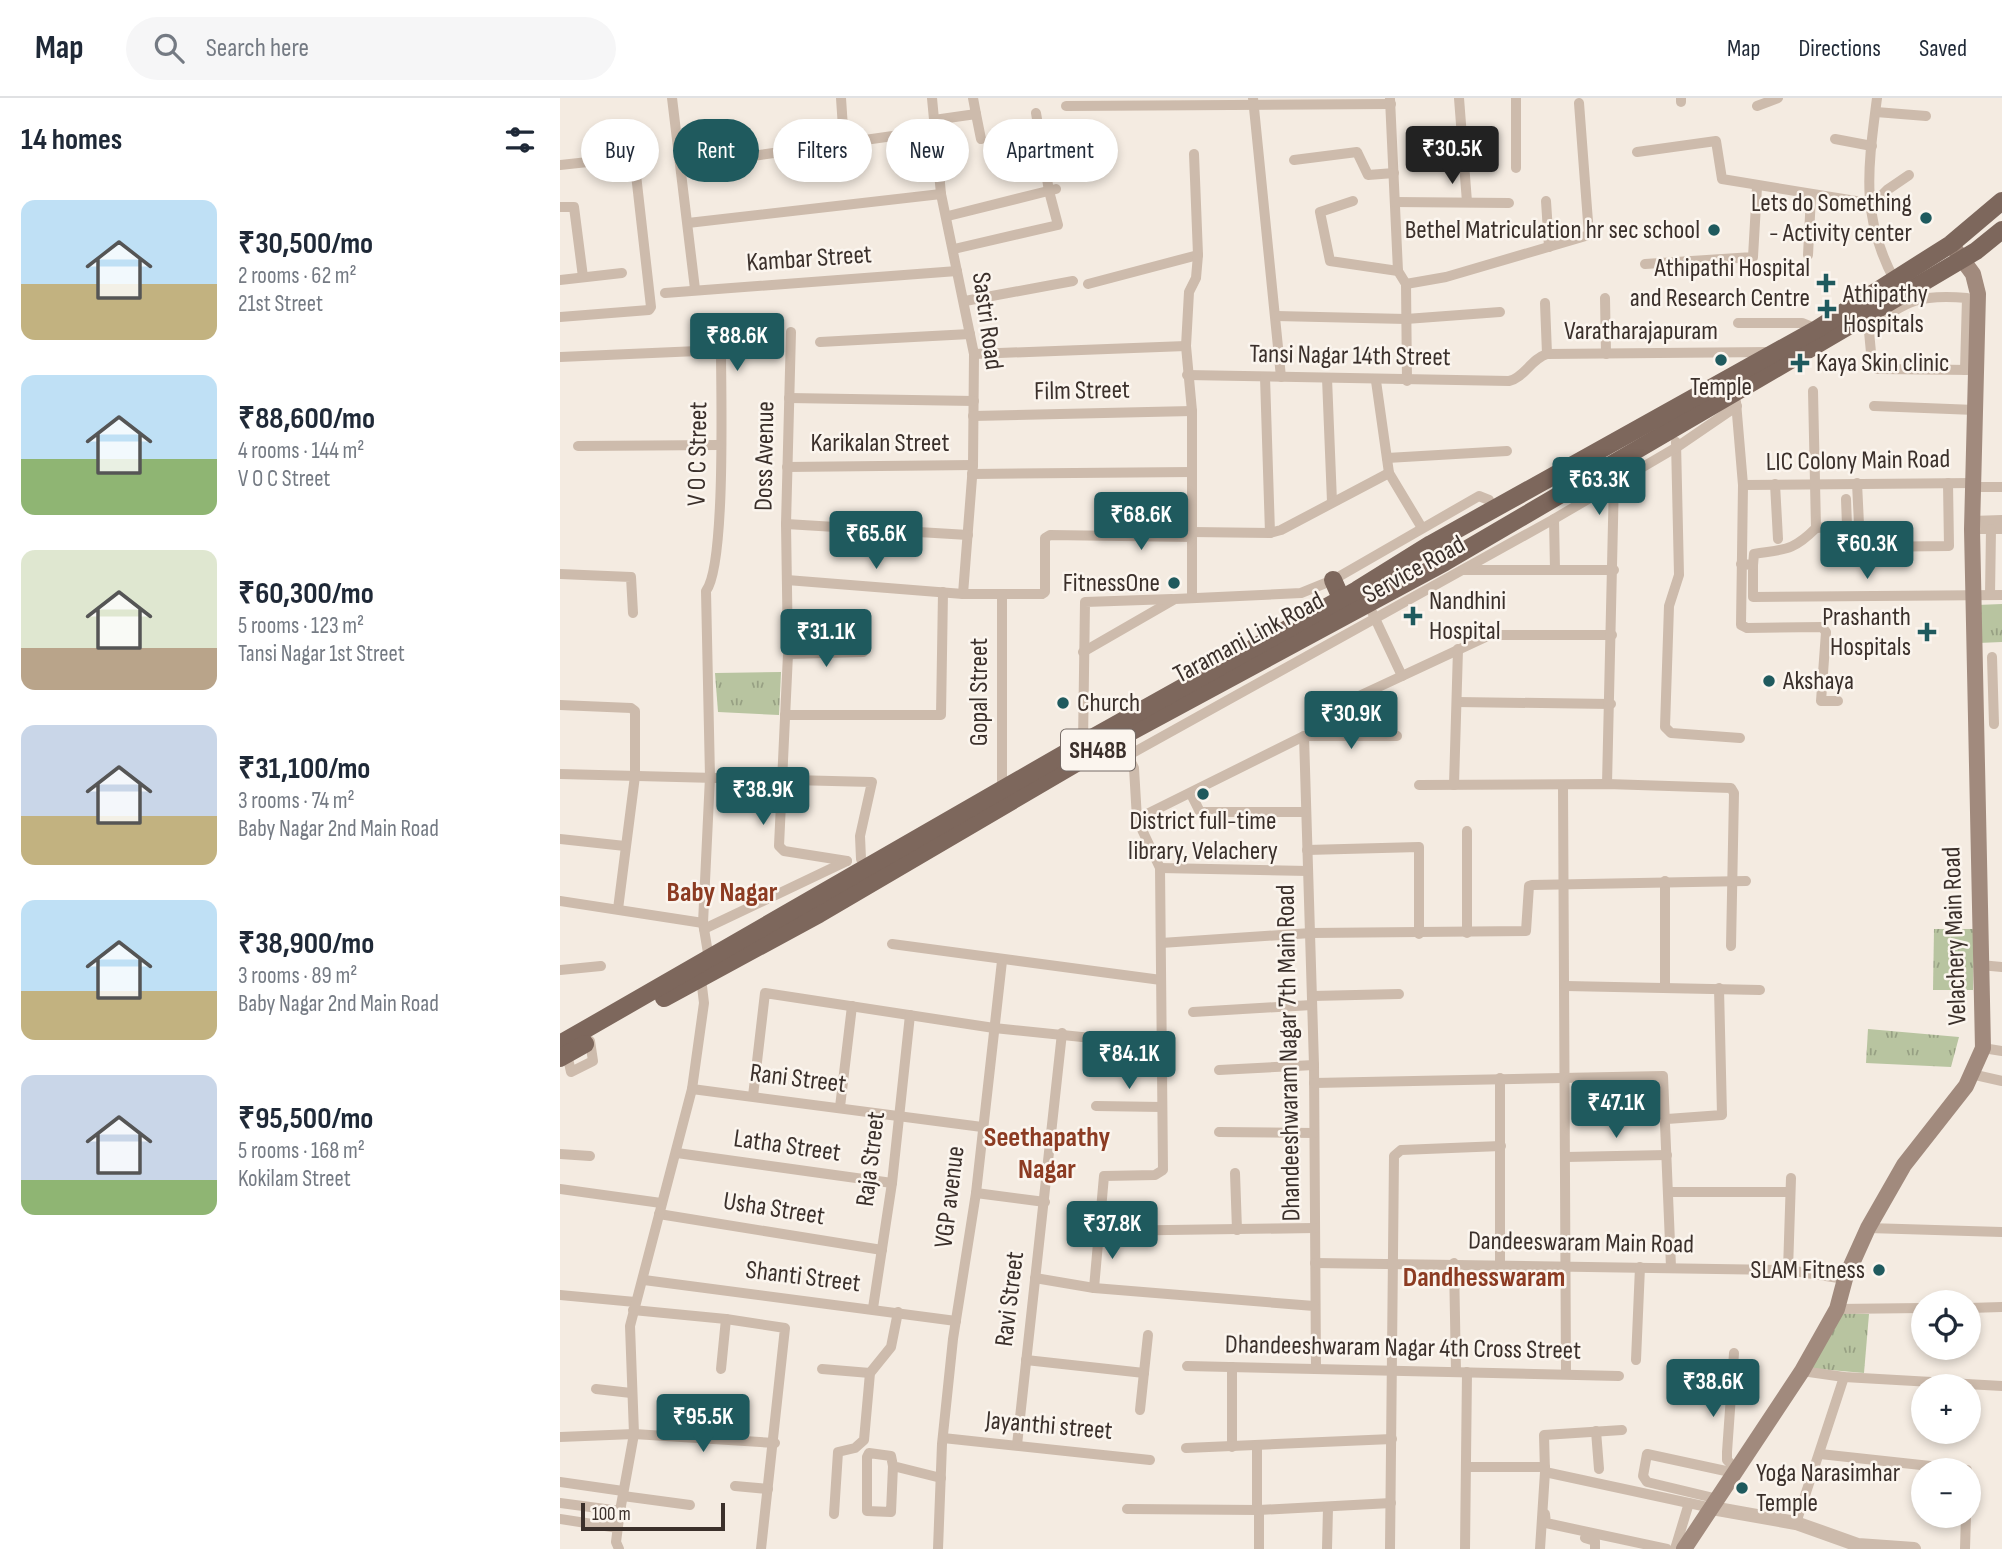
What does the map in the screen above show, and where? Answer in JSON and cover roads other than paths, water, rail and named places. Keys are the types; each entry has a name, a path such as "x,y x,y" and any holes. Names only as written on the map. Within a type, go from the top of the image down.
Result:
{"main road":[{"name":"Taramani Link Road","path":"564,1057 709,959 848,887 1119,738 1345,606 1377,578 1480,517 1817,329 1951,244 2002,201"},
{"path":"1377,578 1419,578 1932,268 2002,220"},
{"name":"Taramani Link Road","path":"564,1057 701,978 848,887 865,863 1002,790 1083,743 1345,606 1372,611 1419,578 1614,463 1675,429 1736,400 1868,322 2002,230"},
{"name":"Velachery Main Road","path":"1684,1549 1802,1371 1837,1309 1845,1279 1868,1228 1903,1165 1966,1086 1983,1048 1972,525 1975,410 1970,371 1978,294 1973,274 1951,244"},
{"path":"1333,580 1345,606"}],"street":[{"path":"671,98 674,119"},
{"path":"841,98 842,119"},
{"name":"Sastri Road","path":"932,98 934,119"},
{"path":"973,98 981,139"},
{"path":"1459,98 1468,202"},
{"path":"1516,98 1516,169"},
{"path":"1757,106 1777,98"},
{"path":"1877,98 1868,205 1880,254 1895,281"},
{"path":"1253,100 1281,377"},
{"path":"1066,106 1253,100 1390,101 1398,271 1406,284 1407,381"},
{"path":"1406,284 1446,277 1589,235 1579,103"},
{"path":"1876,111 1926,116"},
{"path":"954,249 1058,225 1036,113"},
{"path":"957,119 976,114"},
{"path":"1835,139 1872,146"},
{"path":"1637,152 1716,141 1721,178 1757,187 1868,205 1909,175"},
{"path":"1294,160 1358,152 1368,174 1394,173"},
{"path":"1192,598 1192,411 1186,346 1189,292 1196,278 1198,255 1194,154"},
{"path":"560,165 635,159 652,307 649,310 560,317"},
{"path":"684,182 695,289"},
{"name":"Sastri Road","path":"940,182 974,354 972,470 963,594"},
{"path":"1644,264 1753,257 1757,187"},
{"path":"948,216 1052,190"},
{"path":"688,223 941,194"},
{"path":"1808,256 1811,196"},
{"path":"1353,201 1320,212 1330,261 1398,271"},
{"path":"1546,201 1549,247"},
{"path":"1395,202 1509,203"},
{"path":"560,207 574,207 583,277"},
{"path":"1088,284 1198,255"},
{"name":"Kambar Street","path":"665,293 957,271"},
{"path":"560,280 622,273"},
{"path":"965,301 1073,281"},
{"path":"1933,295 1967,298 1970,371 1877,369 1872,363 1868,322 1933,295"},
{"path":"1605,298 1606,354"},
{"path":"1545,303 1547,354"},
{"path":"1276,316 1406,319 1500,312"},
{"path":"1738,323 1799,322 1817,329"},
{"name":"Doss Avenue","path":"791,332 786,524 788,654 780,779 779,849 847,861"},
{"path":"820,342 970,334"},
{"path":"974,354 1186,346"},
{"name":"V O C Street","path":"560,357 721,350 719,526 713,581 706,591 710,777 703,926 709,959"},
{"name":"Varatharajapuram","path":"1512,381 1538,358 1547,354 1780,351"},
{"name":"Tansi Nagar 14th Street","path":"1187,375 1327,377 1376,381 1512,381"},
{"path":"1265,377 1270,533"},
{"path":"1327,377 1332,502"},
{"path":"1376,381 1389,473 1422,528"},
{"path":"1813,391 1816,528"},
{"path":"789,398 974,401"},
{"path":"1736,400 1743,485 1743,627 1822,627 1826,632 1821,701 1838,701"},
{"name":"Service Road","path":"1419,578 1460,570 1555,519 1677,447 1717,418 1736,400"},
{"path":"1874,406 1975,410"},
{"name":"Film Street","path":"973,416 1192,411"},
{"path":"1675,429 1679,575 1669,606 1665,727 1671,733 1740,738"},
{"path":"578,446 719,445"},
{"path":"1387,458 1507,451"},
{"path":"1608,784 1614,463"},
{"name":"Karikalan Street","path":"787,467 1192,472"},
{"path":"787,580 943,593 1044,593 1045,541 1050,535 1270,533 1389,473"},
{"path":"1857,483 1860,545 1863,547 1949,546 1948,483"},
{"name":"LIC Colony Main Road","path":"1743,485 1948,483 2002,487"},
{"path":"1776,484 1778,539"},
{"path":"1083,743 1086,600 1175,600 1301,593 1333,580 1479,496 1489,500"},
{"path":"1846,499 1847,526 1816,528 1796,544 1775,554 1754,554 1753,597 2002,595"},
{"path":"1555,519 1555,570"},
{"path":"1972,525 2002,520"},
{"path":"786,524 968,535"},
{"path":"1972,525 1996,529 1990,595"},
{"path":"1741,564 1753,565"},
{"path":"1460,570 1614,570"},
{"path":"560,574 631,577 633,613"},
{"path":"786,715 941,715 943,593"},
{"name":"Gopal Street","path":"1002,594 1002,790"},
{"path":"1083,652 1175,600"},
{"path":"1372,611 1402,676"},
{"name":"Service Road","path":"1129,755 1372,611"},
{"path":"1357,696 1493,634 1612,635"},
{"path":"1454,785 1458,649"},
{"path":"788,654 863,652"},
{"path":"1975,658 1997,657 1998,723 1975,725"},
{"path":"1457,702 1611,704"},
{"path":"560,705 634,709 635,776 618,909"},
{"path":"1137,820 1304,736 1397,736"},
{"name":"Dhandeeshwaram Nagar 7th Main Road","path":"1304,736 1314,1065 1315,1368"},
{"path":"1094,1288 1104,1176 1160,1174 1163,1170 1160,868 1137,820 1134,768 1119,738"},
{"path":"560,774 872,782 860,836 865,863 847,861 703,926 618,909 560,901"},
{"path":"1419,785 1608,784 1734,790 1731,947"},
{"path":"1563,786 1566,1374"},
{"path":"1191,794 1200,812 1306,812"},
{"path":"1467,831 1467,933"},
{"path":"560,839 625,846"},
{"path":"1307,850 1419,848 1419,934"},
{"path":"1160,868 1308,871"},
{"path":"1664,881 1665,988"},
{"path":"1161,943 1311,933 1526,932 1529,886 1746,881"},
{"path":"892,944 1002,961 1161,980"},
{"name":"VGP avenue","path":"938,1549 943,1438 956,1321 976,1193 1002,961"},
{"path":"1980,965 2002,967"},
{"path":"560,970 601,966"},
{"path":"619,1549 620,1511 634,1434 631,1393 638,1296 692,1089 704,1003 701,978"},
{"path":"1566,986 1760,990"},
{"path":"1667,1119 1722,1115 1719,988"},
{"path":"753,1096 765,993 994,1028 1160,1045"},
{"path":"1193,1012 1399,993"},
{"path":"840,1107 852,1006"},
{"name":"Raja Street","path":"873,1308 892,1183 910,1015"},
{"name":"Ravi Street","path":"1017,1446 1062,1033"},
{"path":"1983,1048 2002,1051"},
{"path":"560,1080 564,1057"},
{"path":"1219,1070 1314,1065"},
{"path":"1314,1083 1660,1074 1665,1079 1671,1267"},
{"path":"1971,1074 2002,1081"},
{"path":"1500,1078 1500,1264"},
{"name":"Rani Street","path":"692,1089 982,1127"},
{"path":"1096,1106 1162,1107"},
{"path":"1219,1132 1314,1133"},
{"path":"1390,1549 1396,1152 1501,1146"},
{"name":"Latha Street","path":"677,1153 892,1183"},
{"path":"560,1154 590,1156"},
{"path":"1566,1157 1667,1155"},
{"path":"1235,1173 1237,1230"},
{"path":"1788,1270 1791,1178"},
{"name":"Usha Street","path":"560,1189 882,1250"},
{"path":"1668,1192 1790,1192"},
{"path":"976,1193 1045,1202"},
{"path":"1099,1231 1315,1228"},
{"path":"1868,1228 2002,1232"},
{"name":"Dandeeswaram Main Road","path":"1315,1263 1788,1270 1845,1279"},
{"path":"1454,1263 1466,1467 1465,1549"},
{"path":"1636,1360 1640,1267"},
{"path":"1035,1278 1094,1288 1314,1306"},
{"path":"560,1295 638,1296 726,1319 784,1327 784,1360 761,1549"},
{"name":"Shanti Street","path":"638,1296 873,1308 956,1321"},
{"path":"1981,1308 2002,1307"},
{"path":"1837,1309 1911,1308"},
{"path":"834,1514 838,1452 855,1448 864,1440 870,1373 891,1347 898,1312"},
{"path":"721,1369 726,1319"},
{"path":"1140,1410 1148,1335"},
{"path":"1734,1353 1727,1460 1736,1471"},
{"path":"1026,1360 1144,1373"},
{"name":"Dhandeeshwaram Nagar 4th Cross Street","path":"1187,1366 1619,1376"},
{"path":"1232,1367 1232,1447"},
{"path":"822,1369 870,1373"},
{"path":"1802,1371 1844,1377 2002,1386"},
{"path":"1796,1523 1844,1377"},
{"path":"596,1389 631,1393"},
{"path":"1622,1430 1544,1435 1547,1471 1546,1523 1667,1549"},
{"path":"1596,1432 1599,1469"},
{"path":"560,1437 634,1434 775,1443"},
{"name":"Jayanthi street","path":"943,1438 1150,1460"},
{"path":"1186,1448 1392,1440"},
{"path":"1257,1446 1259,1549"},
{"path":"867,1454 891,1456 893,1466 891,1512 867,1511 867,1454"},
{"path":"1736,1471 1647,1454 1643,1476 1647,1482 1715,1504 1796,1523 1841,1545 1914,1549"},
{"path":"1820,1454 1911,1464"},
{"path":"893,1466 941,1478"},
{"path":"1466,1467 1547,1471 1689,1503 1715,1504"},
{"path":"1540,1549 1547,1471"},
{"path":"560,1482 690,1504"},
{"path":"734,1486 768,1489"},
{"path":"560,1503 620,1511"},
{"path":"1127,1509 1175,1512 1328,1508 1391,1503"},
{"path":"1675,1549 1689,1503"},
{"path":"1327,1549 1328,1508"},
{"path":"560,1518 618,1528"},
{"path":"1541,1525 1595,1541 1595,1549"},
{"path":"1965,1549 1966,1528"}],"place":[{"name":"Lets do Something - Activity center","path":"1926,218"},
{"name":"Bethel Matriculation hr sec school","path":"1714,230"},
{"name":"Athipathi Hospital and Research Centre","path":"1826,283"},
{"name":"Athipathy Hospitals","path":"1827,309"},
{"name":"Temple","path":"1721,360"},
{"name":"Kaya Skin clinic","path":"1800,363"},
{"name":"FitnessOne","path":"1174,583"},
{"name":"Nandhini Hospital","path":"1413,616"},
{"name":"Prashanth Hospitals","path":"1927,632"},
{"name":"Akshaya","path":"1769,681"},
{"name":"Church","path":"1063,703"},
{"name":"District full-time library, Velachery","path":"1203,794"},
{"name":"SLAM Fitness","path":"1879,1270"},
{"name":"Yoga Narasimhar Temple","path":"1742,1488"}],"district":[{"name":"Baby Nagar","path":"722,892"},
{"name":"Seethapathy Nagar","path":"1047,1153"},
{"name":"Dandhesswaram","path":"1484,1277"}]}
